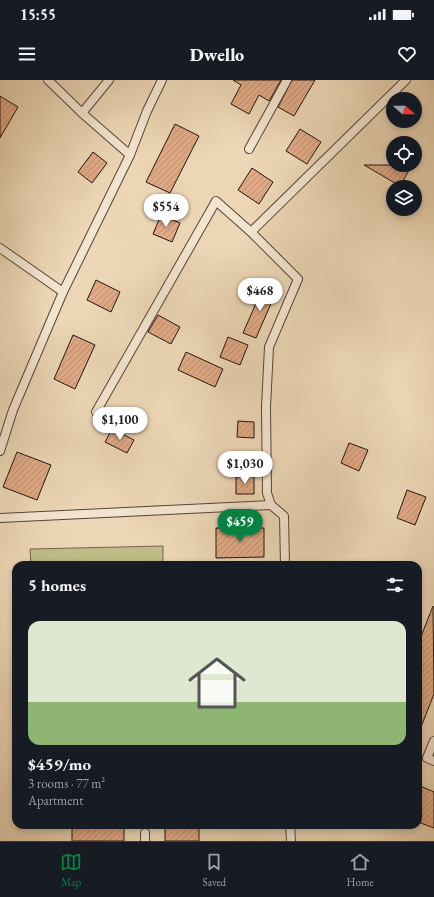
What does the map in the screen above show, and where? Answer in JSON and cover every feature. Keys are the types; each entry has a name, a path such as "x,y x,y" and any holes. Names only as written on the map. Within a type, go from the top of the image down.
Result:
{"lane":[{"path":"48,80 82,113 130,155"},
{"path":"82,113 109,80"},
{"path":"0,451 13,410 62,292 130,155 147,111 162,80"},
{"path":"248,149 286,80"},
{"path":"251,232 406,80"},
{"path":"96,412 216,201 251,232 298,280 269,348 266,407 266,493 271,505 284,516 285,561"},
{"path":"0,248 62,292"},
{"path":"0,518 271,505"},
{"path":"434,741 427,758 434,761"},
{"path":"290,829 291,841"}],"shaded area":[{"path":"163,546 163,561 31,561 30,549"}],"building":[{"path":"233,80 281,80 269,101 259,95 249,114 231,104 241,85"},
{"path":"292,80 315,80 294,116 278,107"},
{"path":"0,96 18,107 0,138"},
{"path":"175,124 199,136 170,193 146,182"},
{"path":"300,129 321,142 307,164 286,151"},
{"path":"93,152 107,163 92,183 78,172"},
{"path":"364,165 386,165 386,172 408,172 403,180 390,180"},
{"path":"252,168 273,182 259,204 238,190"},
{"path":"161,215 180,223 172,242 153,234"},
{"path":"96,280 120,292 111,312 87,300"},
{"path":"263,287 276,292 256,338 243,333"},
{"path":"158,315 180,327 171,344 148,332"},
{"path":"73,335 95,345 75,389 54,379"},
{"path":"228,337 248,345 240,365 220,357"},
{"path":"186,352 223,369 215,387 178,370"},
{"path":"238,421 254,422 254,438 237,437"},
{"path":"112,429 134,440 127,453 105,442"},
{"path":"349,443 368,450 359,471 341,463"},
{"path":"17,452 51,465 37,500 3,487"},
{"path":"254,476 254,494 236,494 236,477"},
{"path":"407,490 426,497 415,525 397,518"},
{"path":"216,528 264,528 264,557 216,558"},
{"path":"433,606 434,694 422,724 422,634"},
{"path":"422,787 434,792 434,828 422,824"},
{"path":"72,829 124,829 124,841 72,841"},
{"path":"165,829 199,829 199,841 165,841"}]}
